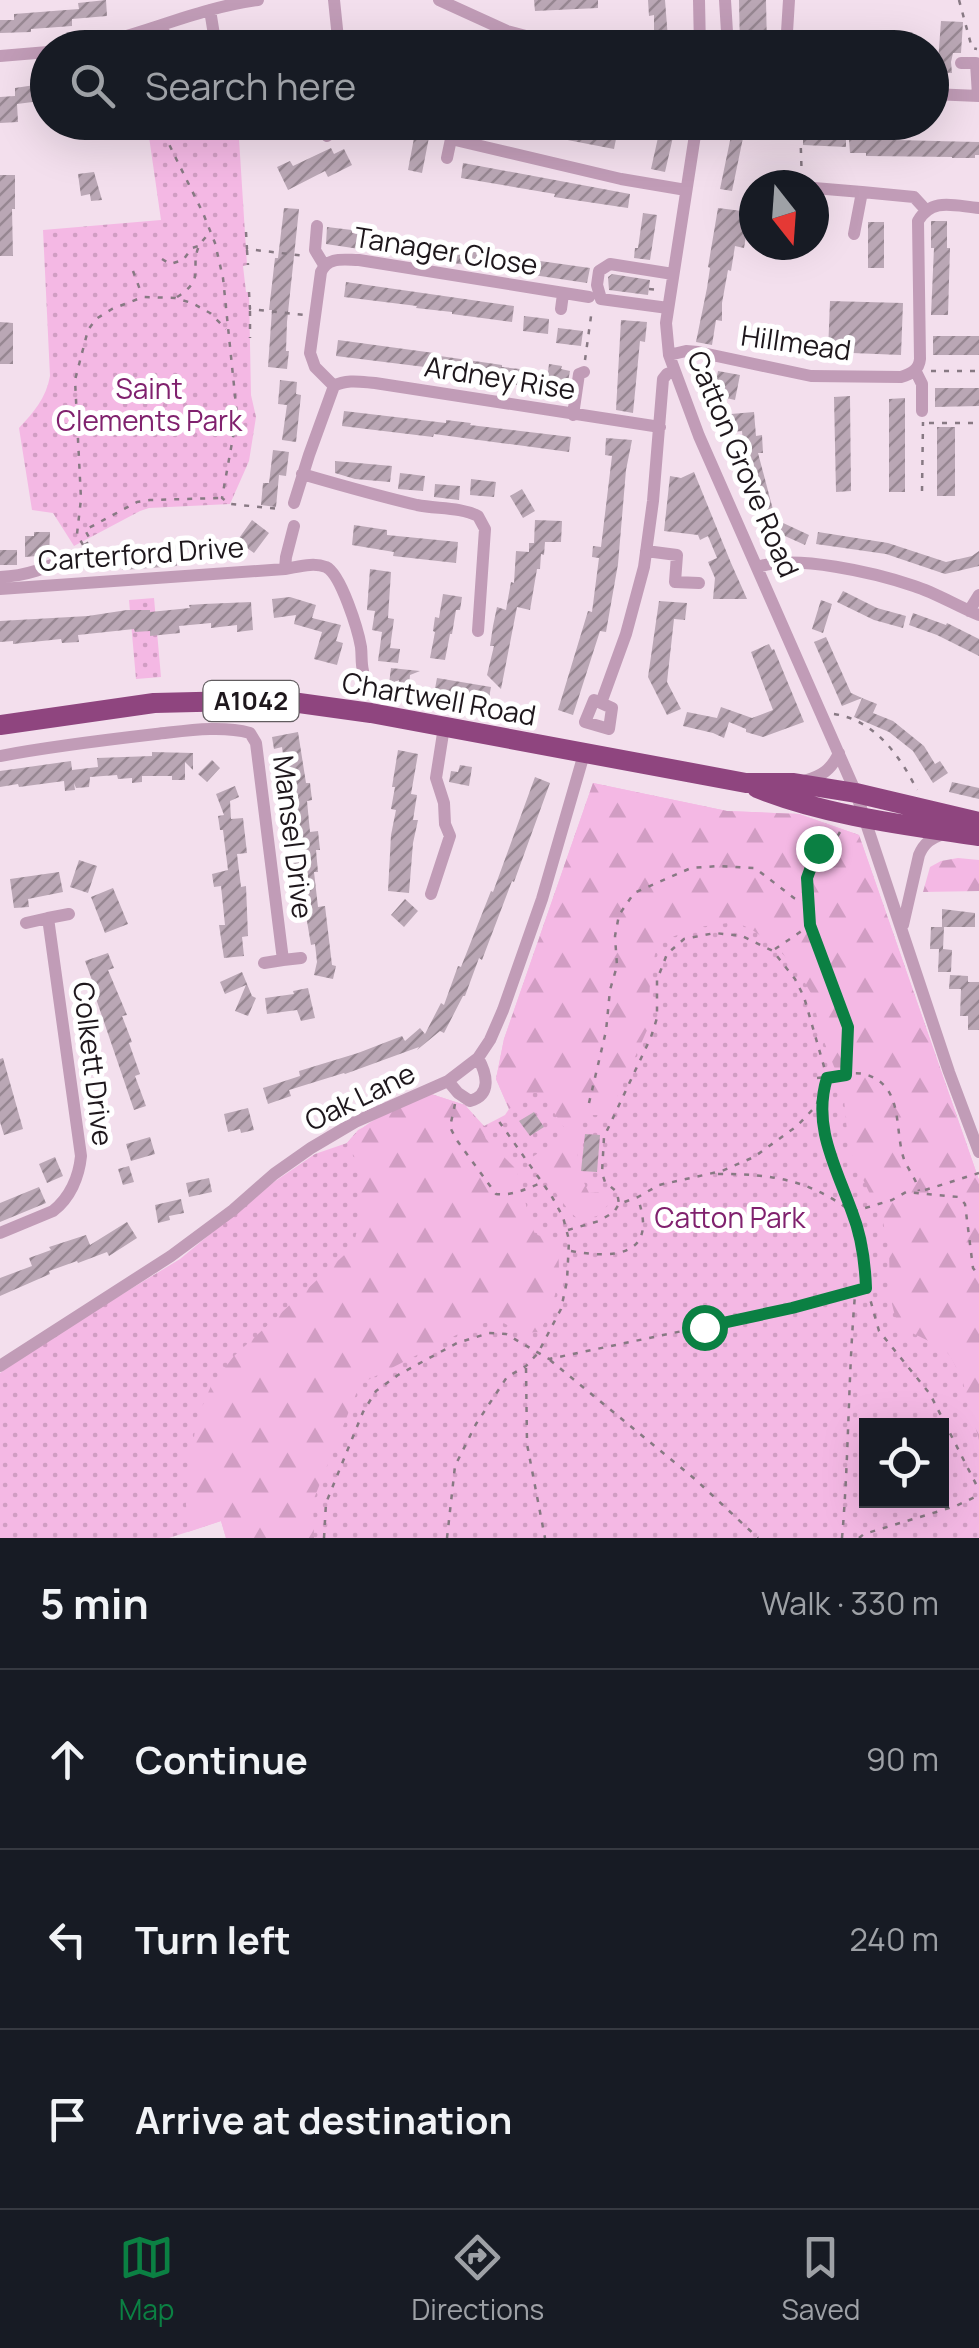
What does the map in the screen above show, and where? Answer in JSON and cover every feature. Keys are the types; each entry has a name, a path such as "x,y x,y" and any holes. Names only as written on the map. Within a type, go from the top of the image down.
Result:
{"highway":[{"name":"Chartwell Road","path":"0,725 154,703 299,703 746,784 838,814 865,817"},
{"name":"Chartwell Road","path":"746,784 794,783 856,793"},
{"name":"A1042","path":"856,793 979,822"},
{"name":"A1042","path":"865,817 979,836"}],"street":[{"path":"146,30 258,0"},
{"path":"334,0 338,30"},
{"path":"439,0 506,30"},
{"path":"699,0 700,30"},
{"path":"725,0 727,30"},
{"path":"788,30 790,0"},
{"path":"210,10 214,30"},
{"path":"162,25 163,30"},
{"path":"0,56 30,54"},
{"path":"949,95 978,96 977,58 960,62"},
{"path":"447,158 451,140"},
{"path":"455,140 686,190"},
{"name":"Catton Grove Road","path":"694,140 666,324 668,355 699,436 856,793 979,1152"},
{"path":"829,189 914,197 925,209"},
{"path":"854,234 862,192"},
{"path":"922,411 922,384 916,370 920,366 918,221 925,209 938,204 979,208"},
{"name":"Tanager Close","path":"317,226 314,250 321,261 310,353 315,367 334,386"},
{"name":"Tanager Close","path":"321,261 359,260 589,297"},
{"path":"668,308 601,298 599,271 610,264 673,274"},
{"name":"Tanager Close","path":"560,309 562,294"},
{"name":"Hillmead","path":"668,355 698,352 811,376 901,377 916,370"},
{"path":"601,703 638,595 654,501 663,380 674,371"},
{"path":"572,415 579,374 584,372"},
{"name":"Ardney Rise","path":"334,386 352,381 375,383 660,427"},
{"path":"294,503 334,386"},
{"path":"302,474 375,495 478,516 485,529 478,630"},
{"name":"Carterford Drive","path":"285,568 294,526"},
{"path":"646,552 677,556 675,582 700,583"},
{"path":"0,577 37,572 70,558"},
{"path":"758,567 789,562 856,572 917,587 974,613 979,595"},
{"name":"Carterford Drive","path":"0,589 312,565 326,568 342,585 361,647 364,672"},
{"path":"431,894 450,836 436,778 444,727"},
{"name":"Mansel Drive","path":"0,756 84,742 184,732 250,733 256,742 283,960"},
{"path":"794,783 818,777 831,768 839,753"},
{"name":"Oak Lane","path":"0,1366 170,1256 311,1148 355,1122 448,1080 478,1058 503,1010 542,899 584,754"},
{"path":"902,930 923,846 950,832"},
{"path":"26,922 69,914"},
{"name":"Colkett Drive","path":"0,1233 60,1206 80,1166 48,918"},
{"name":"Mansel Drive","path":"264,963 301,958"},
{"path":"448,1080 470,1101 480,1098 486,1090 485,1070 478,1058"}],"path":[{"path":"959,0 977,58"},
{"path":"167,140 210,231 224,278 237,416 222,498"},
{"path":"801,140 802,170"},
{"path":"174,298 193,282 199,246 210,231"},
{"path":"246,232 248,265"},
{"path":"162,259 170,264 183,260 192,248 199,246"},
{"path":"247,249 321,261"},
{"path":"133,270 143,296"},
{"path":"249,292 250,338"},
{"path":"227,330 210,313 174,298 143,296 96,318 88,330 75,380 81,500 77,534 83,545 91,540 86,530 138,502 150,500 222,498 230,504 283,509 294,503"},
{"path":"584,372 592,304 589,297"},
{"path":"107,300 112,309"},
{"path":"250,309 316,317"},
{"path":"916,370 979,372"},
{"path":"922,491 923,423 979,423"},
{"path":"830,714 847,717 880,736 902,762 919,796"},
{"path":"838,814 843,828 818,848 807,878 810,925 848,1027 846,1075"},
{"path":"588,1103 606,1031 619,915 634,892 690,868 719,866 756,868 794,898 808,900"},
{"path":"773,951 810,925"},
{"path":"568,1230 599,1221 619,1204 617,1192 602,1173 604,1137 652,1037 657,980 667,954 684,939 714,933 742,936 773,951 804,997 827,1078 821,1099 830,1160 852,1212 866,1262 866,1288 879,1331 930,1394 979,1493 956,1506 858,1538"},
{"path":"816,1078 861,1073 882,1083 895,1104 906,1162 919,1192"},
{"path":"460,1094 450,1127 496,1194 506,1196 542,1182"},
{"path":"619,1204 659,1185 712,1174 754,1157 797,1126 821,1099"},
{"path":"446,1538 455,1466 476,1424 507,1377 526,1366 538,1352 561,1309 567,1281 568,1230 552,1195 498,1120"},
{"path":"919,1192 979,1173"},
{"path":"712,1174 789,1179 816,1188 852,1212"},
{"path":"852,1212 906,1192 959,1197 965,1204 973,1268 979,1276"},
{"path":"569,1250 607,1256 631,1248 644,1229 638,1197"},
{"path":"549,1359 758,1316 866,1288"},
{"path":"842,1538 855,1292"},
{"path":"324,1538 326,1503 363,1412 376,1391 457,1342 488,1333 506,1334 549,1359 696,1480 758,1538"},
{"path":"526,1366 528,1444 545,1538"}],"green space":[{"name":"Saint Clements Park","path":"149,140 239,140 247,265 243,266 249,292 251,395 256,417 249,461 230,504 149,508 74,546 53,513 32,510 19,428 39,404 50,376 43,230 161,220"},
{"path":"154,598 161,677 136,679 129,600"},
{"name":"Catton Park","path":"593,783 727,811 799,814 859,835 979,1180 979,1538 226,1538 221,1521 169,1538 0,1538 0,1373 180,1259 268,1186 315,1154 347,1143 358,1130 431,1094 465,1105 484,1126 505,1115 509,1109 496,1079 504,1039"},
{"path":"593,783 727,811 799,814 859,835 979,1180 979,1440 962,1379 951,1357 943,1348 902,1328 895,1316 883,1222 853,1158 843,1089 821,1034 812,995 797,969 751,929 735,922 699,927 664,940 655,954 648,1028 609,1115 583,1115 576,1166 589,1193 601,1192 609,1204 597,1216 580,1221 531,1158 563,1136 565,1129 541,1093 532,1093 509,1109 496,1079 504,1039"},
{"path":"958,858 979,860 979,891 923,892 930,867"},
{"path":"431,1094 465,1105 486,1139 514,1167 535,1234 554,1241 558,1275 554,1300 544,1323 539,1332 522,1333 498,1320 476,1325 364,1382 313,1501 314,1538 226,1538 221,1521 188,1532 186,1504 196,1421 211,1386 234,1356 353,1247 360,1218 361,1183 347,1143 375,1119"}],"building":[{"path":"106,0 107,16 72,19 72,26 0,33 0,20 14,20 14,14 79,9 78,3"},
{"path":"534,0 598,0 598,8 535,11"},
{"path":"648,0 665,0 667,30 654,30 654,15 649,16"},
{"path":"739,0 766,0 767,30 740,30"},
{"path":"941,21 963,22 961,53 953,53 952,73 949,73 949,30 940,30"},
{"path":"30,86 30,102 17,104 18,122 0,123 0,97 15,96 15,88"},
{"path":"414,140 428,140 422,173 408,170"},
{"path":"567,140 616,140 614,149"},
{"path":"657,140 672,140 665,172 651,169"},
{"path":"730,140 743,140 732,191 720,189"},
{"path":"803,140 846,140 846,147 803,145"},
{"path":"849,140 979,142 979,155 975,158 850,153"},
{"path":"331,148 334,154 344,149 352,165 328,177 325,171 288,190 277,167 290,161 293,166"},
{"path":"463,163 630,194 628,208 461,178"},
{"path":"94,172 102,200 91,201 90,194 81,196 78,174"},
{"path":"0,175 15,175 13,256 0,256"},
{"path":"284,208 299,209 287,322 287,369 268,367 269,310"},
{"path":"718,208 739,211 739,247 735,246 731,271 728,270 722,321 716,320 712,345 696,342"},
{"path":"643,213 657,215 650,260 634,258"},
{"path":"931,221 947,221 948,315 931,315"},
{"path":"868,222 884,222 884,268 868,268"},
{"path":"327,227 590,268 587,283 326,244"},
{"path":"612,274 650,280 648,295 609,290 608,277"},
{"path":"346,282 514,306 512,322 344,297"},
{"path":"830,301 903,303 901,355 828,352"},
{"path":"524,316 549,319 548,334 523,331"},
{"path":"621,320 647,322 645,342 640,341 633,413 616,410"},
{"path":"0,322 13,323 13,364 0,364"},
{"path":"558,328 583,331 581,346 556,343"},
{"path":"758,328 809,338 806,356 754,346"},
{"path":"933,336 979,336 979,355 933,355"},
{"path":"338,340 502,367 548,372 549,364 570,371 566,392 441,369 336,356"},
{"path":"718,371 740,375 735,400 713,395"},
{"path":"280,380 297,382 296,394 301,395 296,442 282,440 287,405 278,404"},
{"path":"935,388 979,388 979,406 935,407"},
{"path":"850,396 851,491 836,492 834,397"},
{"path":"905,398 905,492 889,492 889,399"},
{"path":"344,411 571,437 569,452 342,426"},
{"path":"754,412 756,436 762,435 763,453 758,453 776,521 764,524 744,454 742,431 733,432 731,414"},
{"path":"937,427 955,427 955,496 937,496"},
{"path":"606,438 632,440 618,564 606,632 600,631 573,715 558,710 588,611 592,612 599,558 592,557 593,546 601,547 612,456 605,455"},
{"path":"273,450 289,452 286,476 279,475 276,507 261,505 263,483 269,483"},
{"path":"335,461 392,466 390,482 335,473"},
{"path":"694,472 747,599 713,599 715,578 708,562 717,558 708,536 700,540 698,535 664,531 670,476 681,478"},
{"path":"400,473 425,476 423,491 398,489"},
{"path":"471,479 496,482 494,497 470,495"},
{"path":"435,484 460,486 459,500 434,497"},
{"path":"522,489 535,511 523,518 510,496"},
{"path":"252,520 269,533 254,553 237,541"},
{"path":"535,520 562,521 561,542 545,542 530,610 517,607 501,689 487,675 494,646 490,646 493,626 497,607 506,610 511,582 514,583 516,551 529,552 529,543 534,543"},
{"path":"781,522 809,535 805,545 776,532"},
{"path":"354,525 387,530 387,535 458,542 456,563 393,556 394,552 352,545"},
{"path":"34,532 50,532 49,555 25,557 25,536 34,536"},
{"path":"818,532 888,543 946,562 979,551 979,566 945,574 886,554 816,544"},
{"path":"187,541 188,560 177,560 177,566 122,570 121,557 165,552 164,542"},
{"path":"237,545 238,559 209,561 208,547"},
{"path":"0,550 17,550 17,565 0,565"},
{"path":"370,569 391,572 388,618 394,619 390,648 400,649 398,663 378,661 382,632 372,630 375,611 367,610"},
{"path":"843,591 877,608 906,616 903,628 874,620 837,602"},
{"path":"443,594 462,597 445,660 430,658 435,617 439,618"},
{"path":"290,597 316,605 312,618 341,625 336,641 343,643 337,665 314,659 322,632 294,624 296,615 274,618 272,599"},
{"path":"821,600 832,604 823,633 812,629"},
{"path":"659,601 687,603 685,620 674,619 667,682 681,709 667,715 648,677"},
{"path":"251,602 253,630 237,632 237,625 211,628 211,623 179,626 180,633 150,636 150,631 134,629 78,635 79,642 0,642 0,621"},
{"path":"913,613 947,623 979,639 979,656 909,625"},
{"path":"826,637 851,693 862,698 842,706 814,642"},
{"path":"769,644 804,722 763,737 729,722 724,738 683,726 687,712 717,718 721,707 752,718 773,710 751,652"},
{"path":"391,668 420,671 410,675 409,684 414,685 412,701 396,698 399,680 389,684"},
{"path":"437,678 491,687 488,703 434,694"},
{"path":"862,698 877,704 873,713 893,721 924,746 935,764 940,761 948,773 933,783 913,751 889,732 854,717"},
{"path":"298,732 306,783 310,783 310,832 318,831 318,872 314,872 318,907 325,906 332,965 336,966 333,979 314,975 315,944 311,945 299,874 295,874 285,824 282,785 287,785 282,747 274,749 272,737"},
{"path":"398,750 418,754 411,794 417,795 413,820 418,820 409,893 388,891 396,810 391,809 392,787"},
{"path":"152,752 193,753 193,770 185,762 185,780 142,776 142,782 132,783 132,778 118,779 117,775 90,777 89,787 76,788 74,783 75,790 65,791 64,781 0,787 0,771 71,761 72,770 98,767 97,758 152,756"},
{"path":"212,760 220,768 207,782 198,774"},
{"path":"460,765 472,767 469,786 449,782 451,771 458,772"},
{"path":"535,777 550,783 482,960 479,958 465,996 444,1033 440,1031 417,1050 419,1047 289,1090 291,1096 268,1104 263,1088 300,1076 299,1071 402,1036 405,1041 420,1028 425,1034 441,1003 444,1005 458,966 461,967"},
{"path":"952,782 979,788 979,799 949,792"},
{"path":"235,786 239,797 230,801 231,819 243,818 247,853 237,854 241,887 246,886 248,936 242,937 244,956 224,958 219,925 225,925 221,886 214,887 212,874 228,870 218,816 224,815 216,794"},
{"path":"79,860 97,866 88,893 70,887"},
{"path":"59,872 63,892 28,899 29,907 14,908 10,879"},
{"path":"113,888 128,924 105,933 91,897"},
{"path":"405,899 418,911 404,927 391,915"},
{"path":"942,909 975,913 975,927 942,927"},
{"path":"931,927 944,927 943,949 952,950 951,972 938,972 939,949 930,949"},
{"path":"108,953 114,968 108,970 127,1015 122,1016 146,1106 134,1110 85,961"},
{"path":"242,972 256,998 248,1016 235,1011 246,985 225,994 220,982"},
{"path":"950,975 968,976 968,982 979,982 979,1030 968,1030 968,1016 960,1016 961,989 949,989"},
{"path":"308,988 315,1018 301,1021 297,1010 267,1014 265,998"},
{"path":"3,1058 23,1129 4,1135 0,1122"},
{"path":"248,1108 254,1130 228,1132 224,1114"},
{"path":"534,1112 544,1127 530,1136 519,1121"},
{"path":"585,1134 600,1135 597,1172 581,1171"},
{"path":"150,1137 155,1154 131,1161 126,1144"},
{"path":"55,1157 63,1176 47,1183 39,1164"},
{"path":"129,1166 134,1182 123,1185 118,1169"},
{"path":"209,1178 212,1192 189,1197 186,1183"},
{"path":"39,1187 46,1203 0,1222 0,1203"},
{"path":"181,1199 184,1213 158,1223 155,1205"},
{"path":"127,1222 137,1238 109,1256 107,1252 49,1271 50,1274 0,1296 0,1278 32,1266 29,1258 86,1235 90,1245"}],"route":[{"path":"704,1327 866,1288 866,1262 860,1237 830,1160 823,1118 821,1099 827,1078 846,1075 848,1027 810,925 807,878 818,848"}]}
